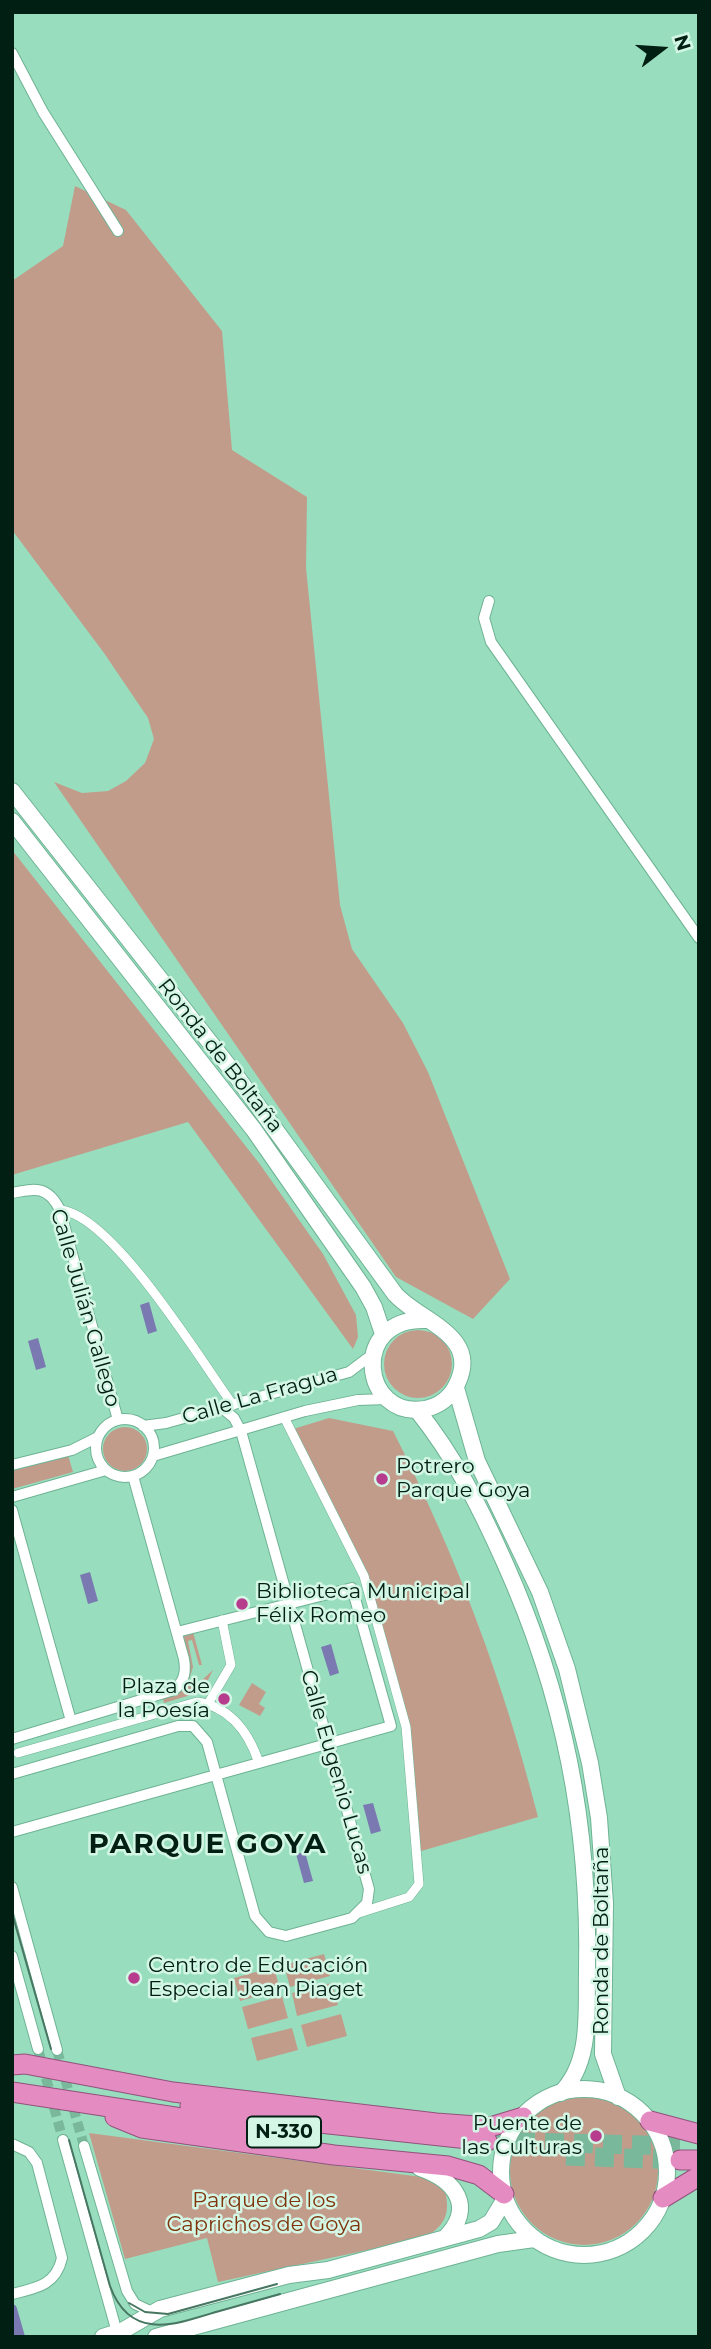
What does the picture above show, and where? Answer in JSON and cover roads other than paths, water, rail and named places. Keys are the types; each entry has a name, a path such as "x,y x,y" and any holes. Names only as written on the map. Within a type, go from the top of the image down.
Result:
{"highway":[{"path":"12,2067 24,2064 173,2092 436,2123 489,2127 523,2118"},
{"name":"N-330","path":"12,2067 236,2114 488,2147 228,2126 81,2105 12,2092"},
{"path":"81,2105 142,2128 470,2171 487,2179 505,2196"},
{"path":"650,2121 699,2134"},
{"path":"663,2199 699,2176"}],"main road":[{"name":"Ronda de Boltaña","path":"12,791 234,1073 388,1284 401,1300 427,1320 448,1331 456,1341 463,1364 456,1388 477,1461 545,1605 567,1669 590,1763 599,1818 604,1890 603,2054 618,2096"},
{"name":"Ronda de Boltaña","path":"12,821 271,1153 363,1287 374,1307 383,1334"},
{"path":"427,1320 403,1321 383,1334 373,1354 374,1379 387,1399 407,1409 417,1410 439,1404 456,1388"},
{"name":"Ronda de Boltaña","path":"417,1410 453,1458 501,1553 534,1632 565,1735 584,1860 588,1946 582,2056 573,2078 561,2093"},
{"path":"586,2090 618,2096 650,2121 664,2151 667,2167 663,2199 645,2229 623,2246 606,2252 576,2255 559,2251 534,2239 520,2225 505,2196 502,2160 506,2145 534,2106 561,2093 586,2090"},
{"path":"402,2161 434,2173 453,2186 459,2213 455,2227 445,2238"},
{"path":"112,2336 152,2312 289,2275 323,2272 485,2226 496,2215 505,2196"},
{"path":"156,2337 511,2241 534,2239"}],"street":[{"path":"12,53 43,113 118,231"},
{"path":"489,601 484,618 491,642 699,938"},
{"name":"Calle Julián Gallego","path":"12,1193 39,1188 49,1192 60,1210 118,1420"},
{"name":"Calle Eugenio Lucas","path":"60,1210 73,1211 123,1252 241,1430 369,1889 367,1903 359,1913"},
{"name":"Calle La Fragua","path":"143,1426 227,1407 349,1371 373,1354"},
{"name":"Calle La Fragua","path":"153,1455 350,1401 387,1399"},
{"path":"12,1774 178,1726 193,1726 207,1742 255,1916 264,1929 286,1936 409,1896 419,1884 406,1727 363,1576 284,1418"},
{"path":"12,1465 72,1450 98,1437 105,1428 118,1420 133,1420 143,1426 153,1440 153,1455 147,1467 133,1476 117,1476 106,1469 97,1453 98,1437"},
{"path":"12,1497 106,1469"},
{"path":"12,1739 174,1690 181,1684 185,1667 177,1632 133,1476"},
{"path":"12,1510 71,1721"},
{"path":"12,1832 391,1726 352,1588 177,1632"},
{"path":"208,1704 232,1660 222,1620"},
{"path":"18,1753 197,1702 208,1704 238,1721 252,1744 259,1763"},
{"path":"12,1887 57,2050"},
{"path":"12,1956 38,2049"},
{"path":"63,2140 112,2336"},
{"path":"12,2144 29,2152 37,2163 62,2258 59,2271 50,2282 12,2294"},
{"path":"83,2146 127,2291 135,2304 152,2312"}],"water":[{"path":"149,1302 157,1331 148,1334 140,1305"},
{"path":"38,1338 46,1367 36,1370 28,1341"},
{"path":"90,1572 98,1601 88,1604 80,1575"},
{"path":"331,1644 339,1673 330,1676 321,1647"},
{"path":"373,1803 381,1831 371,1834 363,1805"},
{"path":"305,1852 313,1881 304,1883 296,1854"}],"waterway":[{"path":"12,2309 20,2337"}],"tunnel":[{"path":"38,2049 63,2140"},
{"path":"57,2050 84,2146"},
{"path":"487,2141 682,2146"},
{"path":"566,2156 680,2160"}],"tram line":[{"path":"12,1913 51,2049"},
{"path":"69,2140 110,2286 129,2315 141,2322 169,2324 280,2294"},
{"path":"129,2303 145,2312 168,2314 277,2284"}],"place":[{"name":"Potrero Parque Goya","path":"382,1479"},
{"name":"Biblioteca Municipal Félix Romeo","path":"242,1604"},
{"name":"Plaza de la Poesía","path":"224,1699"},
{"name":"Centro de Educación Especial Jean Piaget","path":"134,1978"},
{"name":"Puente de las Culturas","path":"596,2136"}],"district":[{"name":"PARQUE GOYA","path":"208,1845"}],"park label":[{"name":"Parque de los Caprichos de Goya","path":"264,2213"}]}
